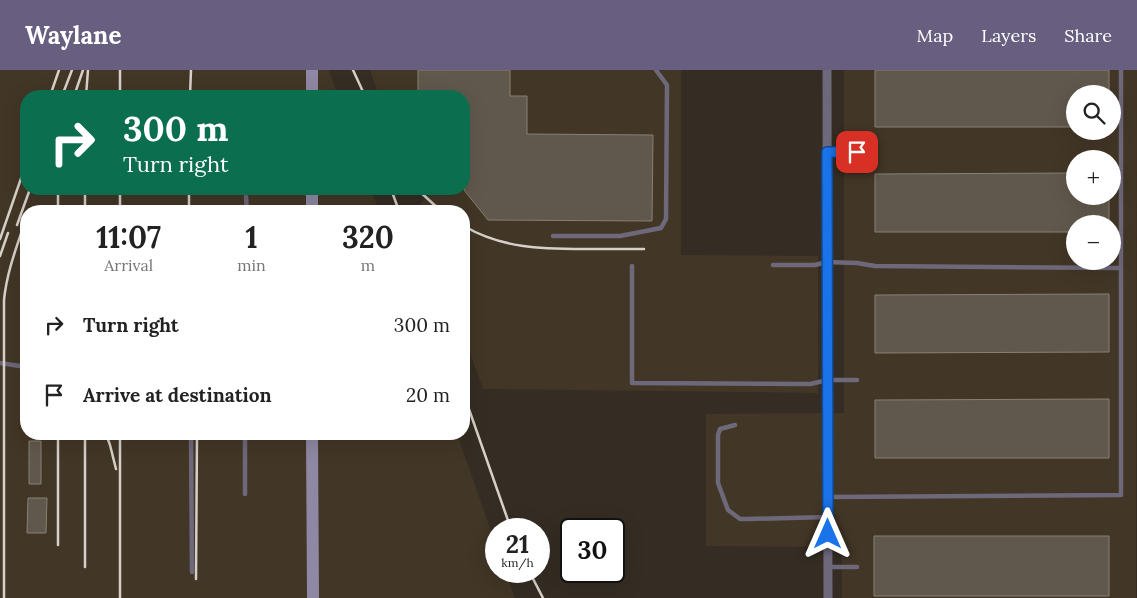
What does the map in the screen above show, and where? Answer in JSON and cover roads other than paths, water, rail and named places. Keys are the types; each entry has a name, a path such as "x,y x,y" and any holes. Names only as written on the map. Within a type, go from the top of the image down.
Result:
{"main road":[{"path":"312,70 312,90"},
{"path":"312,440 313,598"}],"street":[{"path":"827,70 828,598"}],"lane":[{"path":"553,236 620,236 661,228 666,219 667,85 656,70"},
{"path":"1121,70 1121,215"},
{"path":"827,152 857,152"},
{"path":"246,197 247,205"},
{"path":"773,265 857,262 876,266 1066,268"},
{"path":"632,266 632,383 810,384 828,380 857,380"},
{"path":"828,497 1121,496 1121,270"},
{"path":"0,363 20,366"},
{"path":"735,425 720,429 718,435 718,483 728,510 740,519 828,518"},
{"path":"191,440 192,572"},
{"path":"245,440 245,494"},
{"path":"828,567 857,567"}],"railway":[{"path":"52,90 59,70"},
{"path":"64,90 72,70"},
{"path":"76,90 83,70"},
{"path":"86,90 88,70"},
{"path":"120,70 120,90"},
{"path":"190,90 191,70"},
{"path":"353,70 362,90"},
{"path":"0,239 20,181"},
{"path":"24,205 28,195"},
{"path":"58,195 58,205"},
{"path":"85,195 85,205"},
{"path":"120,195 120,205"},
{"path":"189,195 189,205"},
{"path":"393,195 397,205"},
{"path":"424,195 434,205"},
{"path":"17,225 20,217"},
{"path":"470,229 492,239 537,248 644,249"},
{"path":"0,256 8,233"},
{"path":"4,598 4,300 10,269 20,237"},
{"path":"470,412 507,518"},
{"path":"58,440 58,545"},
{"path":"85,440 85,567"},
{"path":"108,440 116,469"},
{"path":"120,440 120,598"},
{"path":"196,579 197,440"},
{"path":"535,583 543,598"}]}
